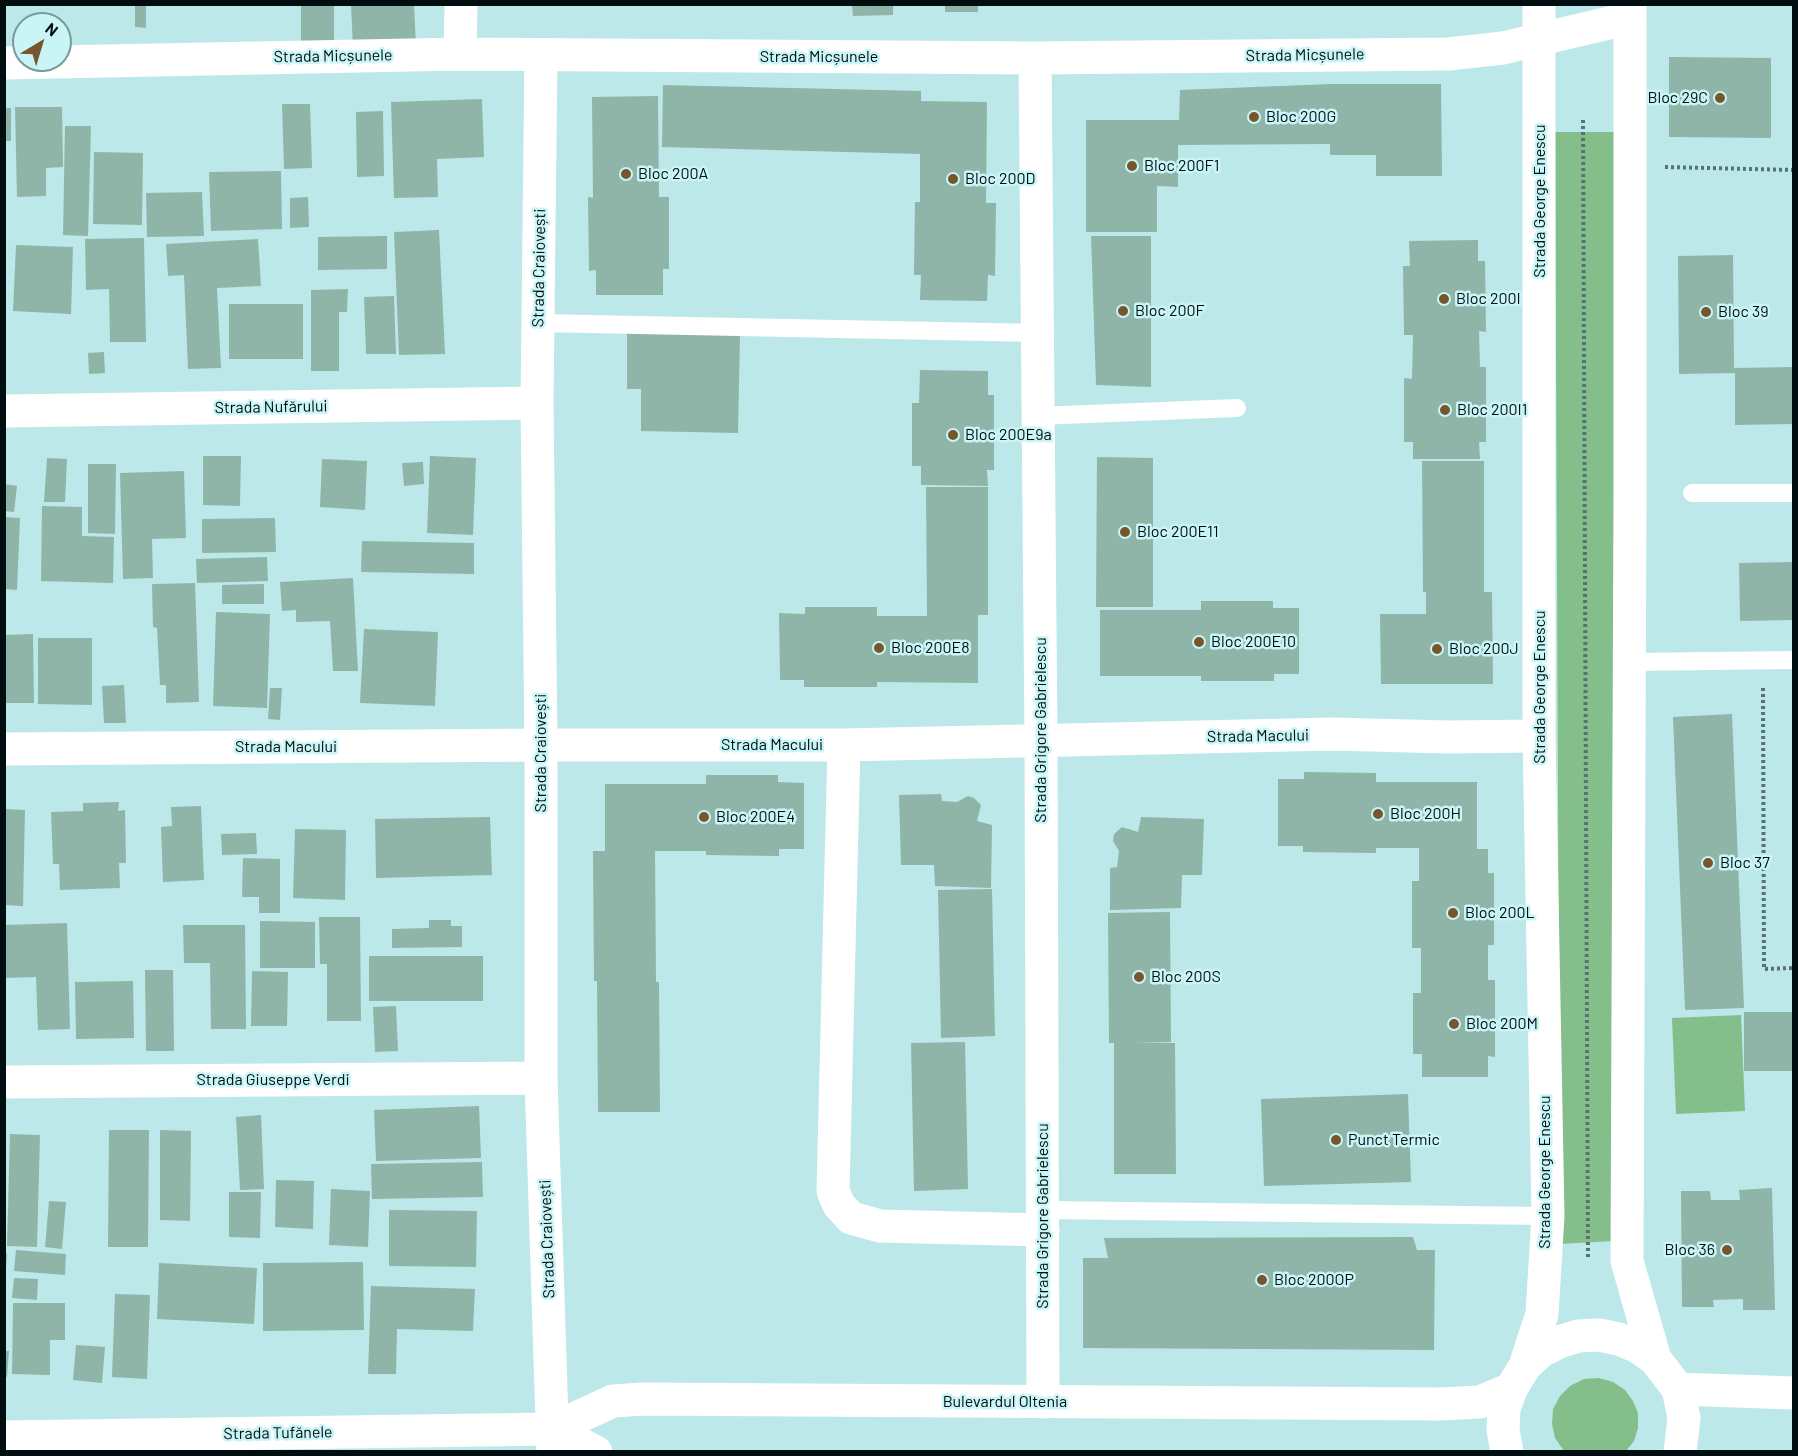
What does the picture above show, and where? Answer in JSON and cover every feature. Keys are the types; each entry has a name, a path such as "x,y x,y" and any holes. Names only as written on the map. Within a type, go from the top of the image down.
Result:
{"street":[{"path":"460,54 461,4"},
{"name":"Strada George Enescu","path":"1507,1452 1503,1430 1504,1409 1542,1314 1548,1216 1539,736 1539,4"},
{"path":"1630,11 1627,1261 1655,1359 1678,1389 1684,1419 1680,1452"},
{"name":"Strada Micșunele","path":"4,63 460,54 1035,58 1448,54 1503,48 1540,40 1630,11"},
{"name":"Strada Craiovești","path":"541,55 537,403 541,745 541,1078 552,1369 552,1440"},
{"name":"Strada Grigore Gabrielescu","path":"1035,58 1041,741 1043,1402"},
{"name":"Strada Nufărului","path":"4,411 537,403"},
{"name":"Strada Macului","path":"4,749 844,745 1333,734 1448,737 1539,736"},
{"path":"844,745 833,1191 839,1205 851,1218 880,1226 1043,1220"},
{"name":"Strada Giuseppe Verdi","path":"4,1082 541,1078"},
{"name":"Bulevardul Oltenia","path":"552,1440 613,1401 642,1399 1440,1404 1480,1402 1518,1377 1540,1352 1559,1342 1578,1336 1599,1335 1619,1339 1638,1347 1655,1359"},
{"path":"1678,1389 1794,1393"},
{"name":"Strada Tufănele","path":"4,1437 552,1440"},
{"path":"552,1440 596,1452"}],"lane":[{"path":"538,323 1038,333"},
{"path":"1038,416 1237,408"},
{"path":"1692,493 1794,493"},
{"path":"1629,662 1794,660"},
{"path":"1043,1220 1548,1216"}],"path":[{"path":"1583,120 1588,1260"},
{"path":"1631,166 1794,170"},
{"path":"1763,660 1764,969 1794,968"}],"green space":[{"path":"1555,132 1616,132 1613,1241 1560,1244"},
{"path":"1741,1015 1745,1111 1676,1114 1672,1018"},
{"path":"1599,1378 1613,1382 1625,1390 1633,1401 1638,1413 1638,1428 1634,1441 1626,1451 1564,1451 1555,1438 1552,1424 1553,1409 1560,1396 1570,1386 1584,1379"}],"building":[{"path":"135,4 146,4 146,28 135,27"},
{"path":"301,4 334,4 334,43 301,43"},
{"path":"351,4 414,4 416,47 353,49"},
{"path":"852,4 893,4 893,15 853,16"},
{"path":"945,4 978,4 978,12 945,12"},
{"name":"Bloc 29C","path":"1669,57 1771,58 1771,138 1669,137"},
{"path":"1330,84 1441,84 1442,176 1376,176 1376,155 1330,155 1330,144 1178,145 1178,187 1157,186 1157,232 1086,232 1086,120 1179,120 1180,90"},
{"path":"663,85 921,91 921,101 987,102 986,203 996,203 995,276 988,275 987,301 920,300 921,275 914,275 915,202 920,202 920,154 662,147"},
{"name":"Bloc 200A","path":"658,96 659,197 669,197 669,269 663,269 663,295 596,295 596,270 589,271 588,197 593,198 592,97"},
{"path":"482,99 484,157 437,159 438,197 394,198 391,102"},
{"path":"282,104 310,104 312,168 284,169"},
{"path":"15,107 62,107 63,167 46,168 46,196 17,197"},
{"path":"4,108 11,108 11,141 4,141"},
{"path":"383,111 384,176 357,177 356,112"},
{"path":"65,126 91,126 88,236 63,235"},
{"path":"94,152 143,153 142,225 93,224"},
{"path":"281,171 282,229 211,231 209,172"},
{"path":"202,192 204,236 147,237 146,193"},
{"path":"308,197 309,227 290,228 290,198"},
{"path":"439,230 445,354 399,355 394,232"},
{"path":"387,236 387,269 318,270 318,237"},
{"name":"Bloc 200F","path":"1091,236 1151,236 1151,387 1096,385"},
{"path":"144,238 146,342 110,342 109,289 86,290 85,239"},
{"path":"258,239 261,286 217,288 221,368 188,369 184,275 168,276 166,244"},
{"path":"1478,240 1478,261 1485,261 1486,332 1479,331 1480,367 1486,367 1486,442 1479,442 1480,459 1413,459 1413,442 1404,442 1404,378 1412,379 1413,335 1404,335 1403,266 1410,266 1409,241"},
{"path":"16,245 73,247 71,314 13,311"},
{"name":"Bloc 39","path":"1733,255 1734,368 1794,367 1794,424 1735,425 1735,373 1679,374 1678,256"},
{"path":"348,289 347,312 339,312 339,371 311,371 311,290"},
{"path":"394,296 396,354 366,354 364,297"},
{"path":"229,304 303,304 303,359 229,359"},
{"path":"627,333 740,335 738,433 641,431 641,389 627,389"},
{"path":"104,352 105,373 89,374 88,353"},
{"name":"Bloc 200E9a","path":"920,370 988,371 988,395 994,395 994,470 987,470 988,486 921,485 921,466 912,466 912,403 919,403"},
{"path":"203,456 241,456 240,506 203,505"},
{"path":"430,456 476,458 473,535 427,533"},
{"name":"Bloc 200E11","path":"1097,457 1153,458 1153,607 1096,607"},
{"path":"47,458 67,459 65,502 44,502"},
{"path":"322,459 367,461 365,510 320,507"},
{"path":"1422,461 1484,461 1484,592 1492,592 1493,684 1381,684 1380,614 1426,614 1426,592 1423,592"},
{"path":"423,462 424,484 404,486 402,463"},
{"path":"88,464 116,464 115,534 88,533"},
{"path":"184,471 186,538 152,539 153,578 123,579 120,473"},
{"path":"4,484 17,486 14,512 4,511"},
{"name":"Bloc 200E8","path":"926,487 988,487 988,615 978,615 978,683 877,682 877,687 804,687 804,680 780,680 779,613 805,614 805,607 877,607 877,616 927,616"},
{"path":"42,506 82,507 82,536 114,537 113,583 41,581"},
{"path":"4,517 20,518 17,590 4,589"},
{"path":"275,518 276,552 202,553 202,519"},
{"path":"362,541 474,543 474,574 361,572"},
{"path":"267,557 268,581 197,583 196,559"},
{"path":"1794,562 1794,620 1740,621 1739,563"},
{"path":"353,578 358,671 333,671 330,621 296,622 296,610 282,611 280,582"},
{"path":"195,583 199,702 166,703 166,685 160,685 157,628 153,627 152,584"},
{"path":"264,584 264,604 222,604 222,585"},
{"name":"Bloc 200E10","path":"1201,601 1273,601 1273,608 1299,608 1299,674 1274,674 1274,681 1201,681 1201,676 1100,676 1100,610 1201,610"},
{"path":"216,612 270,614 267,708 213,706"},
{"path":"364,629 438,632 435,706 360,703"},
{"path":"33,634 34,703 4,703 4,635"},
{"path":"38,638 92,638 92,705 38,704"},
{"path":"124,685 126,723 104,723 102,686"},
{"path":"270,688 282,688 280,720 268,719"},
{"name":"Bloc 37","path":"1732,714 1744,1008 1685,1010 1673,717"},
{"path":"1304,772 1376,773 1376,782 1477,782 1477,849 1488,849 1488,873 1494,873 1494,945 1488,945 1488,980 1495,980 1495,1057 1488,1056 1488,1077 1422,1077 1422,1054 1413,1054 1413,993 1421,993 1421,948 1412,948 1412,881 1419,881 1419,848 1376,848 1376,853 1303,852 1303,846 1278,846 1278,779 1304,779"},
{"path":"706,775 778,775 778,782 804,783 804,849 779,849 779,856 706,855 706,851 655,851 660,1112 598,1112 593,851 605,851 605,784 706,784"},
{"path":"941,794 942,801 957,802 968,796 974,798 981,805 977,821 992,825 991,888 935,886 934,865 901,865 899,795"},
{"path":"119,802 118,811 125,810 126,863 119,863 120,888 60,890 59,864 53,864 51,812 83,811 83,803"},
{"path":"201,806 204,880 163,882 161,827 172,826 171,807"},
{"path":"4,809 25,810 23,906 4,905"},
{"path":"490,817 492,875 376,878 375,819"},
{"path":"1141,817 1204,819 1202,875 1182,875 1181,908 1110,910 1110,868 1117,867 1119,851 1113,841 1114,834 1122,827 1138,832"},
{"path":"295,829 346,830 345,900 293,898"},
{"path":"256,833 257,854 222,855 221,834"},
{"path":"243,858 280,859 280,913 259,913 259,897 242,897"},
{"path":"992,889 995,1036 941,1038 938,890"},
{"path":"1170,912 1171,1042 1135,1043 1175,1043 1176,1174 1114,1174 1114,1043 1109,1043 1108,913"},
{"path":"319,917 360,917 361,1021 327,1021 327,964 320,964"},
{"path":"429,920 451,920 451,926 462,926 462,947 392,948 392,929 429,928"},
{"path":"260,921 315,922 315,968 260,968"},
{"path":"67,923 70,1029 38,1030 36,977 4,978 4,925"},
{"path":"183,925 245,925 246,1029 211,1029 210,963 184,963"},
{"path":"369,956 483,956 483,1001 369,1001"},
{"path":"145,970 173,970 174,1051 146,1051"},
{"path":"252,971 288,972 287,1026 251,1026"},
{"path":"133,981 134,1038 76,1039 75,982"},
{"path":"396,1006 398,1051 375,1052 373,1007"},
{"path":"1744,1012 1794,1012 1794,1071 1744,1071"},
{"path":"965,1042 968,1189 914,1191 911,1043"},
{"name":"Punct Termic","path":"1408,1094 1411,1182 1264,1186 1261,1099"},
{"path":"479,1106 481,1158 376,1161 374,1110"},
{"path":"261,1115 264,1189 240,1190 236,1117"},
{"path":"109,1130 149,1130 148,1247 108,1247"},
{"path":"160,1130 191,1131 190,1221 160,1220"},
{"path":"10,1134 40,1135 37,1247 7,1246"},
{"path":"482,1162 483,1197 372,1199 371,1164"},
{"path":"276,1180 314,1181 313,1229 275,1227"},
{"name":"Bloc 36","path":"1772,1188 1775,1310 1743,1310 1743,1299 1713,1300 1714,1307 1682,1307 1681,1191 1710,1191 1711,1200 1740,1200 1739,1190"},
{"path":"331,1189 370,1191 368,1247 329,1245"},
{"path":"229,1192 261,1192 260,1238 229,1237"},
{"path":"49,1201 66,1202 62,1249 45,1247"},
{"path":"389,1210 477,1211 476,1267 389,1266"},
{"path":"1413,1237 1417,1250 1435,1250 1434,1350 1083,1348 1083,1258 1108,1258 1104,1238"},
{"path":"16,1250 66,1254 65,1275 14,1271"},
{"path":"4,1253 7,1253 6,1269 4,1269"},
{"path":"363,1262 364,1330 263,1331 263,1263"},
{"path":"159,1263 257,1268 254,1324 157,1319"},
{"path":"14,1278 38,1279 37,1300 12,1298"},
{"path":"371,1286 475,1289 473,1331 397,1329 396,1374 368,1374"},
{"path":"115,1294 150,1295 147,1379 112,1377"},
{"path":"13,1303 65,1303 65,1340 50,1340 50,1375 12,1374"},
{"path":"76,1345 105,1347 102,1383 73,1380"},
{"path":"4,1351 9,1351 7,1377 4,1376"}],"place":[{"name":"Bloc 29C","path":"1720,98"},
{"name":"Bloc 200G","path":"1254,117"},
{"name":"Bloc 200F1","path":"1132,166"},
{"name":"Bloc 200A","path":"626,174"},
{"name":"Bloc 200D","path":"953,179"},
{"name":"Bloc 200I","path":"1444,299"},
{"name":"Bloc 200F","path":"1123,311"},
{"name":"Bloc 39","path":"1706,312"},
{"name":"Bloc 200I1","path":"1445,410"},
{"name":"Bloc 200E9a","path":"953,435"},
{"name":"Bloc 200E11","path":"1125,532"},
{"name":"Bloc 200E10","path":"1199,642"},
{"name":"Bloc 200E8","path":"879,648"},
{"name":"Bloc 200J","path":"1437,649"},
{"name":"Bloc 200H","path":"1378,814"},
{"name":"Bloc 200E4","path":"704,817"},
{"name":"Bloc 37","path":"1708,863"},
{"name":"Bloc 200L","path":"1453,913"},
{"name":"Bloc 200S","path":"1139,977"},
{"name":"Bloc 200M","path":"1454,1024"},
{"name":"Punct Termic","path":"1336,1140"},
{"name":"Bloc 36","path":"1727,1250"},
{"name":"Bloc 200OP","path":"1262,1280"}]}
